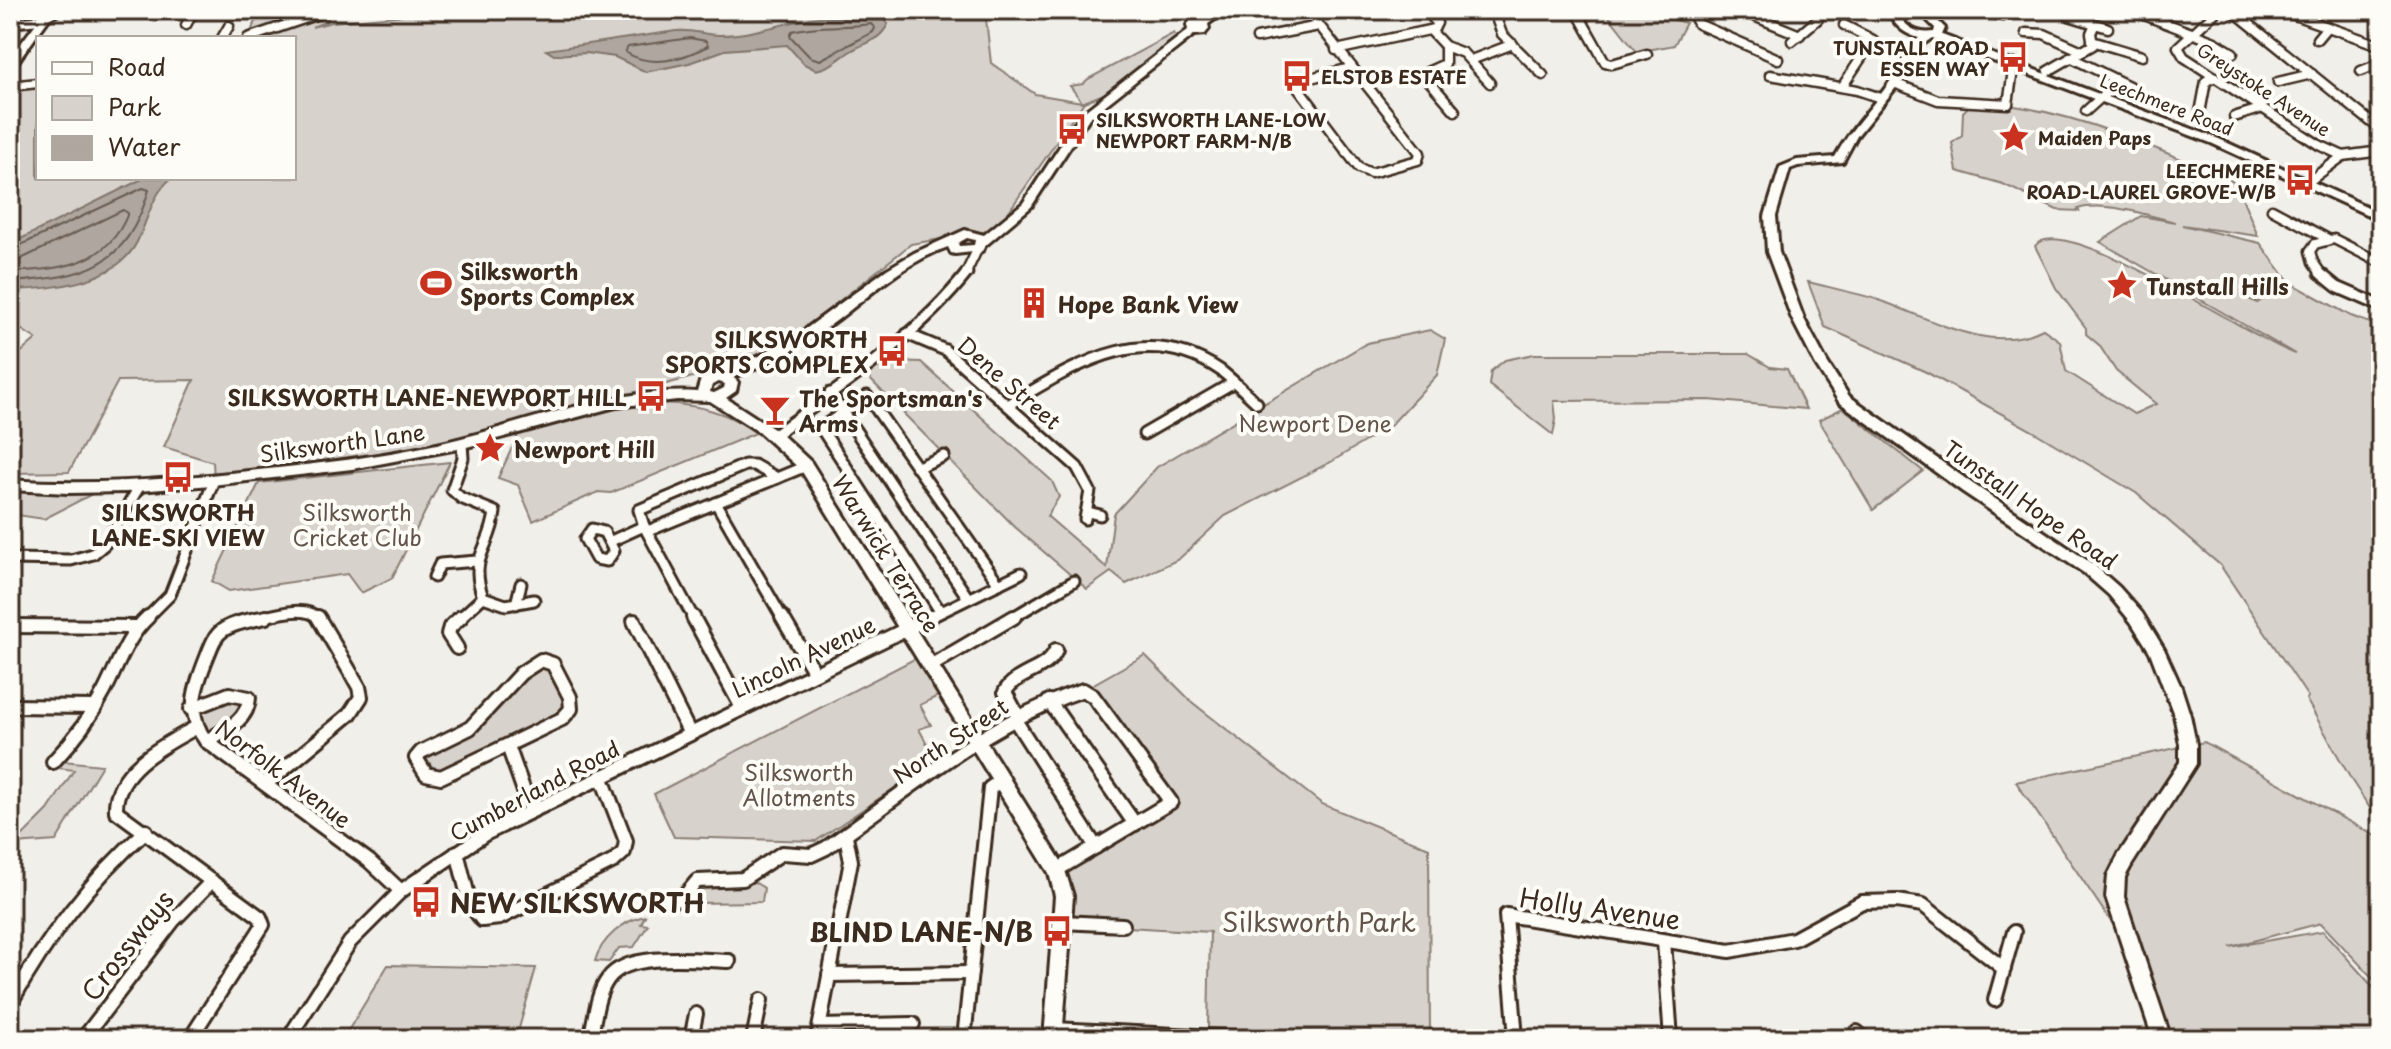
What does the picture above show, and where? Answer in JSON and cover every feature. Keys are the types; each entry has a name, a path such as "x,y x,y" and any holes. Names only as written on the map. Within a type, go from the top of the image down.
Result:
{"highway":[{"path":"20,17 51,13"}],"street":[{"path":"186,25 194,10"},
{"path":"254,36 330,10"},
{"name":"Silksworth Lane","path":"708,394 719,377 751,366 837,314 898,264 919,253 957,248 965,234 978,242 996,230 1027,205 1085,116 1223,10"},
{"path":"1307,10 1420,153 1418,160 1371,173 1359,168 1297,86 1302,80 1351,68"},
{"path":"1336,50 1436,28 1437,23 1426,10"},
{"path":"1493,10 1502,34 1543,75"},
{"path":"1576,10 1605,62 1616,63 1647,54"},
{"path":"1698,10 1696,22 1778,59"},
{"path":"1739,10 1756,13 1800,35"},
{"path":"1979,10 2002,16 2005,10"},
{"path":"2131,10 2193,33 2233,53"},
{"path":"2199,10 2215,12"},
{"path":"2232,10 2381,130"},
{"path":"2280,10 2381,46"},
{"path":"1897,21 1896,17 1916,12 1930,36"},
{"name":"Greystoke Avenue","path":"2215,12 2178,47 2180,51 2319,145 2343,156"},
{"path":"10,65 51,13"},
{"path":"1888,14 1907,31 1930,36"},
{"path":"2069,16 2108,28"},
{"path":"20,17 28,39"},
{"path":"1792,41 1818,19"},
{"path":"2046,73 2093,45 2091,33 2095,24"},
{"path":"1842,87 1873,40 1844,25"},
{"path":"223,36 229,26"},
{"path":"1257,38 1319,26"},
{"path":"2317,39 2327,27"},
{"path":"1430,30 1445,46 1471,60 1490,83"},
{"path":"2026,33 2044,34 2082,51"},
{"path":"1770,75 1842,87 1881,98 1930,36"},
{"name":"Leechmere Road","path":"1930,36 2046,73"},
{"name":"Leechmere Road","path":"1930,36 2046,73 2103,95 2310,180 2381,214"},
{"path":"2092,41 2142,56"},
{"path":"1471,60 1513,44"},
{"path":"1445,46 1445,64 1423,74 1455,111"},
{"path":"2070,57 2131,87"},
{"path":"2361,71 2381,63"},
{"path":"1894,83 1938,100 2008,104 2014,64"},
{"path":"2278,82 2312,74"},
{"path":"2200,113 2206,81 2215,77"},
{"path":"10,86 36,83"},
{"path":"2086,111 2103,95"},
{"name":"Tunstall Hope Road","path":"1881,98 1852,135 1839,160 1797,163 1785,167 1773,203 1770,236 1778,272 1834,385 1844,399 1970,489 2090,567 2130,605 2148,633 2184,718 2189,745 2188,764 2125,860 2117,876 2115,897 2162,1039"},
{"path":"2234,117 2263,108"},
{"path":"2310,180 2343,156 2381,151"},
{"path":"2272,209 2381,263"},
{"path":"2328,239 2315,244 2310,251 2314,266 2340,288 2381,306"},
{"path":"773,436 907,334 971,266 978,242"},
{"path":"957,248 971,266"},
{"name":"Dene Street","path":"907,334 937,345 1085,475 1093,496 1086,516 1100,515"},
{"path":"1008,405 1093,357 1132,347 1166,347 1183,352 1217,368 1257,403"},
{"name":"Silksworth Lane","path":"10,485 139,487 310,469 462,444 613,405 708,394 731,388 751,366"},
{"path":"719,377 729,379 736,409"},
{"path":"1144,434 1234,382"},
{"path":"830,393 968,598"},
{"name":"Warwick Terrace","path":"708,394 736,409 773,436 806,466 1057,870"},
{"path":"940,611 821,428 867,396 999,584"},
{"path":"462,444 463,458 452,490 461,499 487,506 495,512 495,523 477,561 475,580 483,597 499,603 516,604 534,600"},
{"path":"918,467 944,456"},
{"path":"742,708 639,510 745,465 754,465 777,478"},
{"path":"611,541 806,466"},
{"path":"53,762 72,742 94,707 137,627 170,595 214,480"},
{"path":"10,559 74,560 89,556 108,539 118,520 135,501 139,487"},
{"path":"716,503 815,673"},
{"path":"434,577 440,564 477,561"},
{"name":"Lincoln Avenue","path":"689,732 1021,573"},
{"path":"932,665 1074,581"},
{"path":"516,604 521,584"},
{"path":"457,648 448,634 450,627 483,597"},
{"name":"Norfolk Avenue","path":"266,784 350,714 361,697 359,687 317,615 311,612 230,626 216,636 194,687 191,709 195,728 206,741 369,861 401,891"},
{"path":"634,621 689,732"},
{"path":"10,626 137,627"},
{"path":"1056,650 1053,658 1009,684 1005,692 1017,719 1096,847"},
{"path":"541,660 553,664 570,697 571,709 562,719 508,746 441,777 426,774 417,762 419,753 426,746 470,728 527,667 541,660"},
{"name":"North Street","path":"662,900 682,899 697,881 743,879 782,853 811,855 846,836 979,740 1049,701 1083,690 1093,696 1171,802 1135,824"},
{"path":"191,709 229,694 240,693 249,698 250,707 246,714 206,741"},
{"path":"1049,701 1135,824 1057,870 1064,896 1054,1034 1257,1039"},
{"path":"10,706 94,707"},
{"path":"190,1039 259,936 263,925 260,917 116,811 115,794 151,755 195,728"},
{"name":"Cumberland Road","path":"288,1039 350,942 401,891 457,852 531,811 689,732"},
{"path":"508,746 531,811"},
{"path":"457,852 470,904 482,920 500,918 614,861 624,852 626,841 601,776"},
{"path":"964,1039 990,788 1003,779"},
{"path":"10,1004 41,947 64,913 90,882 146,831"},
{"path":"846,836 851,861 818,1033 913,1024"},
{"name":"Crossways","path":"83,1039 173,921 212,881"},
{"name":"Holly Avenue","path":"1516,1039 1506,915 1730,951 1794,939 1862,902 1897,901 1923,905 2004,969"},
{"path":"1062,922 1123,925"},
{"path":"1995,1000 2014,932"},
{"path":"1664,941 1671,1039"},
{"path":"590,1039 608,979 616,968 632,961 729,961"},
{"path":"829,975 971,973"},
{"path":"753,1039 761,1000"},
{"path":"691,1039 696,1014"},
{"path":"10,1033 36,1039"}],"green space":[{"name":"Silksworth Sports Complex","path":"259,10 331,10 327,21 312,27 332,22 456,10 995,10 986,19 991,63 1035,94 1082,102 1070,86 1083,84 1174,33 1177,37 1106,93 1084,102 996,230 911,244 769,357 468,436 322,467 214,480 213,462 164,447 194,380 118,381 69,472 10,473 10,362 36,339 10,322 10,88 36,85 36,180 296,180 296,36 250,36"},
{"path":"1604,10 1637,10 1686,23 1674,45 1637,52"},
{"path":"2008,105 2096,126 2236,183 2258,236 2182,225 2260,243 2289,282 2256,301 2241,295 2257,303 2291,283 2351,316 2381,327 2381,825 2352,781 2306,699 2308,697 2220,565 2136,493 1926,372 1825,327 1808,282 1879,300 1940,324 1982,336 2023,336 2043,329 2060,341 2066,371 2134,414 2156,404 2116,371 2099,345 2086,334 2086,328 2056,288 2035,246 2053,239 2082,245 2119,260 2295,354 2100,242 2141,216 2175,222 2113,208 2057,210 2003,184 1957,171 1952,143 1962,136 1963,112 1969,106"},
{"name":"Newport Dene","path":"1430,330 1445,339 1437,375 1390,426 1331,462 1225,516 1179,559 1126,584 1111,572 1087,589 1015,527 864,373 885,357 891,361 921,362 1052,481 1059,497 1047,516 1107,568 1114,514 1157,467 1367,343"},
{"path":"1534,354 1748,354 1770,367 1787,369 1806,409 1709,400 1554,401 1556,419 1553,435 1489,385 1491,371 1505,360"},
{"path":"663,403 712,410 756,433 611,493 598,492 533,521 518,485 498,478 518,435 608,411"},
{"path":"1843,408 1923,471 1873,510 1819,420"},
{"name":"Silksworth Cricket Club","path":"450,462 392,578 361,593 347,574 229,591 212,581 259,483"},
{"path":"10,485 104,488 44,519 10,514"},
{"name":"Silksworth Park","path":"1145,655 1193,703 1322,804 1429,848 1430,1036 1208,1028 1210,932 1065,920 1057,870 1175,804 1083,690"},
{"name":"Silksworth Allotments","path":"916,658 940,695 920,705 931,725 919,729 936,760 816,841 674,837 654,794"},
{"path":"537,665 550,666 568,706 565,713 446,770 433,768 427,759 428,753 469,733"},
{"path":"230,698 241,702 243,711 216,731 207,733 199,715 202,710"},
{"path":"2204,742 2381,839 2381,987 2321,923 2230,947 2323,931 2381,996 2381,1039 2168,1039 2131,951 2016,782"},
{"path":"63,761 102,765 56,841 14,844 48,810 74,770 58,768"},
{"path":"751,880 764,888 762,902 695,903 700,886"},
{"path":"645,916 641,924 648,925 634,947 619,948 609,962 595,961 602,945 614,932"},
{"path":"388,965 536,968 516,1039 343,1039"}],"water":[{"path":"818,17 881,17 888,24 885,30 831,65 816,70 804,64 787,45 725,50 689,63 646,72 615,57 586,53 554,55 546,50 676,31 731,35"},
{"path":"140,180 170,180 155,199 137,242 127,256 98,275 63,285 10,290 10,244"}],"waterway":[{"path":"877,17 884,10"}],"place":[{"name":"TUNSTALL ROAD ESSEN WAY","path":"2013,57"},
{"name":"ELSTOB ESTATE","path":"1297,76"},
{"name":"SILKSWORTH LANE-LOW NEWPORT FARM-N/B","path":"1072,129"},
{"name":"Maiden Paps","path":"2014,137"},
{"name":"LEECHMERE ROAD-LAUREL GROVE-W/B","path":"2300,180"},
{"name":"Silksworth Sports Complex","path":"436,283"},
{"name":"Tunstall Hills","path":"2122,285"},
{"name":"Hope Bank View","path":"1034,303"},
{"name":"SILKSWORTH SPORTS COMPLEX","path":"892,351"},
{"name":"SILKSWORTH LANE-NEWPORT HILL","path":"651,396"},
{"name":"The Sportsman's Arms","path":"775,410"},
{"name":"Newport Hill","path":"490,448"},
{"name":"SILKSWORTH LANE-SKI VIEW","path":"178,477"},
{"name":"NEW SILKSWORTH","path":"426,902"},
{"name":"BLIND LANE-N/B","path":"1057,931"}]}
